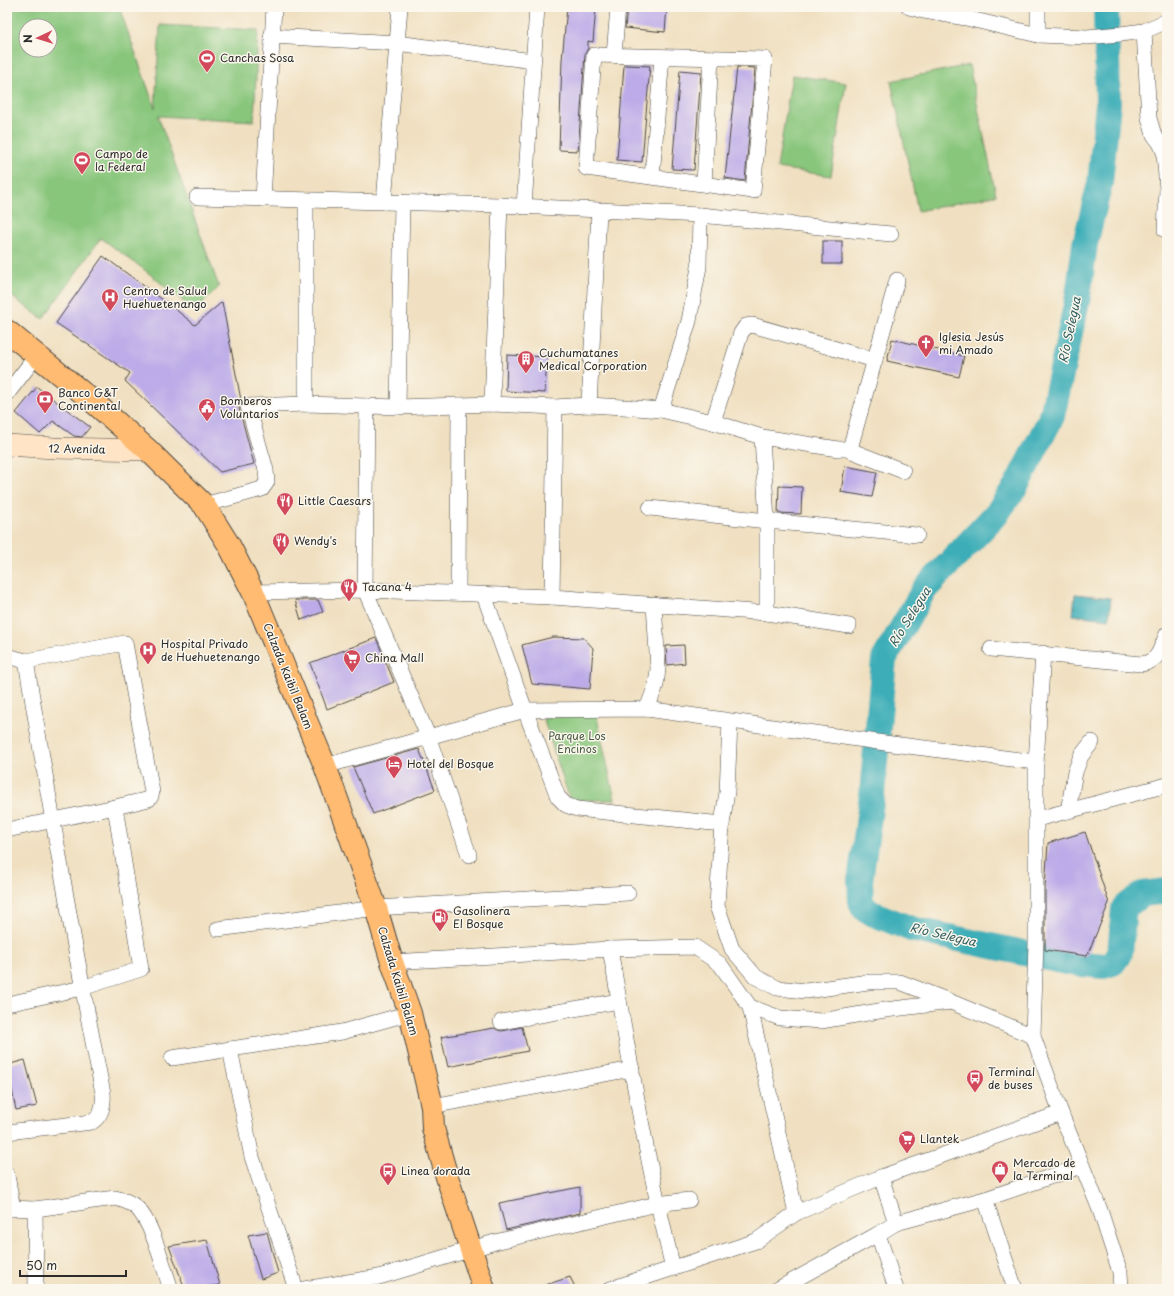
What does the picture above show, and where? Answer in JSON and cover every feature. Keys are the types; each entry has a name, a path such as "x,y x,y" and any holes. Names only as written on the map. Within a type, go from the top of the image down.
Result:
{"main road":[{"name":"Calzada Kaibil Balam","path":"7,331 90,399 148,450 204,506 229,545 253,592 325,766 376,908 392,962 410,1013 432,1106 433,1128 447,1177 477,1248 500,1289"},
{"name":"Calzada Kaibil Balam","path":"477,1248 484,1289"}],"street":[{"path":"262,199 274,7"},
{"path":"384,202 400,7"},
{"path":"524,207 537,7"},
{"path":"614,55 618,7"},
{"path":"909,7 966,18 1002,28 1038,35 1087,37 1120,34 1144,31 1167,21"},
{"path":"1038,7 1038,35"},
{"path":"1144,31 1149,118 1154,135 1164,152 1167,189 1165,230"},
{"path":"271,36 396,43 533,61"},
{"path":"594,55 662,57 765,59 753,191 586,168 594,55"},
{"path":"652,177 662,57"},
{"path":"704,184 711,58"},
{"path":"197,197 500,205 700,215 891,234"},
{"path":"306,200 306,404"},
{"path":"398,407 402,203"},
{"path":"492,404 500,205"},
{"path":"589,405 599,211"},
{"path":"660,410 689,321 699,267 700,215"},
{"path":"847,449 851,445 897,280"},
{"path":"713,422 741,333 746,326 752,325 874,360"},
{"path":"7,394 37,355"},
{"path":"204,506 262,489 267,482 266,470 248,406 306,404 398,407 492,404 555,407 589,405 660,410 713,422 762,437 838,449 847,449 903,471"},
{"path":"458,593 459,405"},
{"path":"367,406 365,590 428,736 469,855"},
{"path":"552,597 555,407"},
{"path":"762,437 767,521 767,613"},
{"name":"12 Avenida","path":"7,445 54,448 148,450"},
{"path":"650,508 917,535"},
{"path":"253,592 365,590 552,597 767,613 849,626"},
{"path":"484,595 558,797 566,805 577,809 722,824"},
{"path":"647,709 656,685 658,669 654,604"},
{"path":"991,649 1141,664 1150,663 1155,659 1167,634"},
{"path":"7,656 26,661 124,642 126,644 152,792 149,799 7,830"},
{"path":"1042,653 1036,762 1036,942 1034,965 1033,1036 1061,1113 1100,1210 1120,1272 1120,1289"},
{"path":"7,1132 92,1122 101,1111 104,1100 52,820 26,661"},
{"path":"325,766 525,710 647,709 730,722 1036,762"},
{"path":"730,722 727,792 722,824 717,906 732,948 756,977 777,988 806,991 868,982 900,982 1033,1036"},
{"path":"1068,811 1075,772 1081,756 1092,742"},
{"path":"1037,819 1167,786"},
{"path":"7,1004 82,988 140,970 142,966 115,807"},
{"path":"218,929 376,908 628,893"},
{"path":"392,962 610,949 695,947 720,964 750,1007 796,1213"},
{"path":"610,949 657,1204 673,1268"},
{"path":"501,1022 620,1001"},
{"path":"750,1007 780,1018 821,1021 885,1010 951,1002"},
{"path":"172,1058 342,1032 410,1013"},
{"path":"230,1049 252,1157 296,1289"},
{"path":"432,1106 632,1069"},
{"path":"610,1289 756,1241 796,1213 881,1177 1061,1113"},
{"path":"778,1289 896,1223 985,1199 1082,1166"},
{"path":"7,1175 10,1209 35,1209 115,1198 130,1203 140,1211 148,1223 171,1289"},
{"path":"881,1177 896,1223"},
{"path":"985,1199 1015,1289"},
{"path":"304,1289 381,1283 477,1248 657,1204 689,1200"},
{"path":"35,1209 36,1289"},
{"path":"878,1234 896,1289"}],"green space":[{"path":"7,7 119,7 155,108 160,25 258,30 254,121 158,116 219,287 195,311 146,271 101,238 43,319 7,293"},
{"path":"969,65 996,195 918,211 891,81"},
{"path":"792,75 846,83 831,176 777,168"},
{"name":"Parque Los Encinos","path":"596,713 615,800 570,800 543,718"}],"water":[{"path":"1075,594 1111,598 1109,619 1073,615"}],"building":[{"path":"567,7 596,7 593,42 588,41 588,48 585,54 578,151 559,150 562,60"},
{"path":"627,7 667,7 665,32 625,28"},
{"path":"624,65 650,66 642,162 617,160"},
{"path":"737,67 755,68 745,181 725,178"},
{"path":"680,70 701,72 694,170 672,169"},
{"path":"823,241 842,241 842,264 823,264"},
{"name":"Bomberos Voluntarios","path":"103,256 195,325 222,302 241,400 239,408 254,464 220,472 125,381 130,373 56,323"},
{"name":"Iglesia Jesús mi Amado","path":"892,339 964,356 959,377 887,361"},
{"name":"Cuchumatanes Medical Corporation","path":"507,355 547,357 545,393 506,391"},
{"name":"Banco G&T Continental","path":"37,387 90,427 82,437 74,436 53,421 40,434 16,413"},
{"path":"845,466 877,472 872,497 841,492"},
{"path":"779,486 802,487 801,514 778,513"},
{"path":"295,600 318,600 323,612 301,620"},
{"path":"553,637 584,638 593,648 590,689 532,684 522,645"},
{"name":"China Mall","path":"376,638 394,682 327,709 310,663"},
{"path":"684,645 685,663 667,665 666,646"},
{"name":"Hotel del Bosque","path":"419,749 435,790 373,814 353,767"},
{"path":"1085,832 1109,903 1087,956 1045,950 1045,888 1048,843"},
{"path":"522,1027 528,1051 448,1067 441,1037 494,1028 502,1031"},
{"path":"25,1060 37,1106 16,1110 7,1065"},
{"path":"580,1187 580,1213 506,1230 499,1203"},
{"path":"267,1232 278,1273 261,1279 248,1235"},
{"path":"207,1240 220,1285 185,1289 169,1246"},
{"path":"570,1277 576,1289 539,1289 539,1287"}],"waterway":[{"name":"Río Selegua","path":"1106,7 1108,104 1100,183 1085,244 1078,296 1052,416 1016,486 997,513 924,590 884,659 872,795 860,881 861,902 864,908 874,914 911,929 1071,963 1104,966 1113,963 1120,953 1124,908 1142,894 1167,891"}],"place":[{"name":"Canchas Sosa","path":"207,73"},
{"name":"Campo de la Federal","path":"82,175"},
{"name":"Centro de Salud Huehuetenango","path":"110,312"},
{"name":"Iglesia Jesús mi Amado","path":"926,358"},
{"name":"Cuchumatanes Medical Corporation","path":"526,374"},
{"name":"Banco G&T Continental","path":"45,414"},
{"name":"Bomberos Voluntarios","path":"207,422"},
{"name":"Little Caesars","path":"285,516"},
{"name":"Wendy's","path":"281,556"},
{"name":"Tacana 4","path":"349,602"},
{"name":"Hospital Privado de Huehuetenango","path":"148,665"},
{"name":"China Mall","path":"352,673"},
{"name":"Hotel del Bosque","path":"394,779"},
{"name":"Gasolinera El Bosque","path":"440,932"},
{"name":"Terminal de buses","path":"975,1093"},
{"name":"Llantek","path":"907,1154"},
{"name":"Mercado de la Terminal","path":"1000,1184"},
{"name":"Linea dorada","path":"388,1186"}]}
